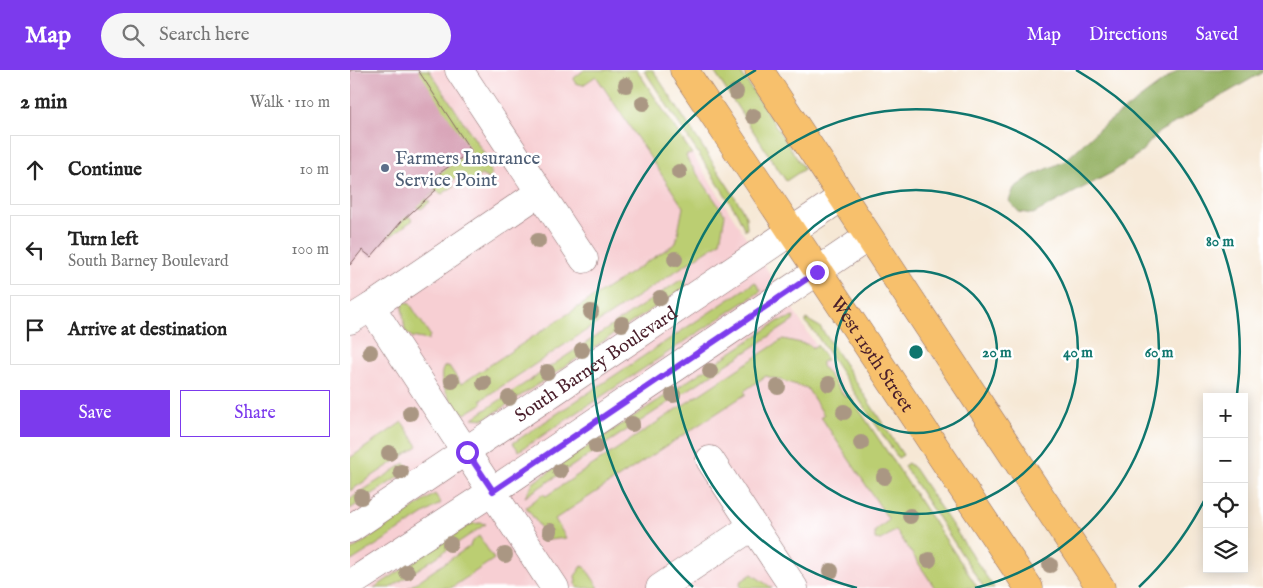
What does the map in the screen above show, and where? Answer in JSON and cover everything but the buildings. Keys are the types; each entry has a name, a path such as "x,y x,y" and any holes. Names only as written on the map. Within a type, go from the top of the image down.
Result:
{"main road":[{"name":"West 119th Street","path":"684,70 1029,588"},
{"path":"759,70 1101,588"}],"street":[{"path":"460,70 584,259"},
{"path":"540,192 360,314 467,452 555,588"},
{"name":"South Barney Boulevard","path":"350,529 467,452 842,197"},
{"path":"350,584 493,491 868,237"},
{"path":"710,460 794,588"},
{"path":"660,588 753,526"}],"shaded area":[{"path":"350,70 638,70 973,588 350,588"}],"green space":[{"path":"418,70 429,70 484,153 490,167 491,180 481,175 471,182 458,176 449,183 454,186 442,194 436,191 426,199 430,202 421,209 417,207 408,216 413,220 388,238"},
{"path":"584,70 637,70 692,154 686,155 687,159 725,215 720,242 481,400 483,403 465,414 455,405 447,393 442,379 444,367 449,366 461,384 676,243 683,207 596,76 583,85 575,83 574,78"},
{"path":"644,70 653,70 740,205 746,217 747,229 745,230 737,213"},
{"path":"713,70 739,70 804,169 786,181"},
{"path":"1178,70 1263,70 1263,72 1159,132 1140,153 1113,172 1033,214 1019,212 1009,201 1014,188 1031,176 1065,161 1099,129"},
{"path":"682,279 687,286 493,414 484,419 473,418"},
{"path":"755,282 761,291 519,451 513,443"},
{"path":"405,302 410,304 430,335 428,340 412,337 405,331 402,305"},
{"path":"794,317 793,321 525,497 534,482 779,321"},
{"path":"806,319 820,327 903,455 898,458 815,333 806,323"},
{"path":"783,339 810,345 812,348 817,345 827,360 822,362 822,366 845,397 850,396 978,588 935,588 896,530 881,540 875,539 875,531 889,520 821,417 824,415 807,388 766,376 744,391 746,394 555,519 566,538 549,540 526,507 543,494 546,496"},
{"path":"402,422 418,446 350,491 350,458"},
{"path":"405,463 409,470 350,509 350,499"},
{"path":"908,463 914,468 994,588 984,588 904,466"},
{"path":"435,494 441,503 350,562 350,551"},
{"path":"471,524 486,524 390,588 374,588"},
{"path":"479,536 494,559 451,588 408,588 470,546 472,541"},
{"path":"582,566 585,567 599,588 577,588 575,576"},
{"path":"752,574 772,588 741,588 740,582"}],"place":[{"name":"Farmers Insurance Service Point","path":"385,168"}],"route":[{"path":"467,452 493,491 817,272"}]}
